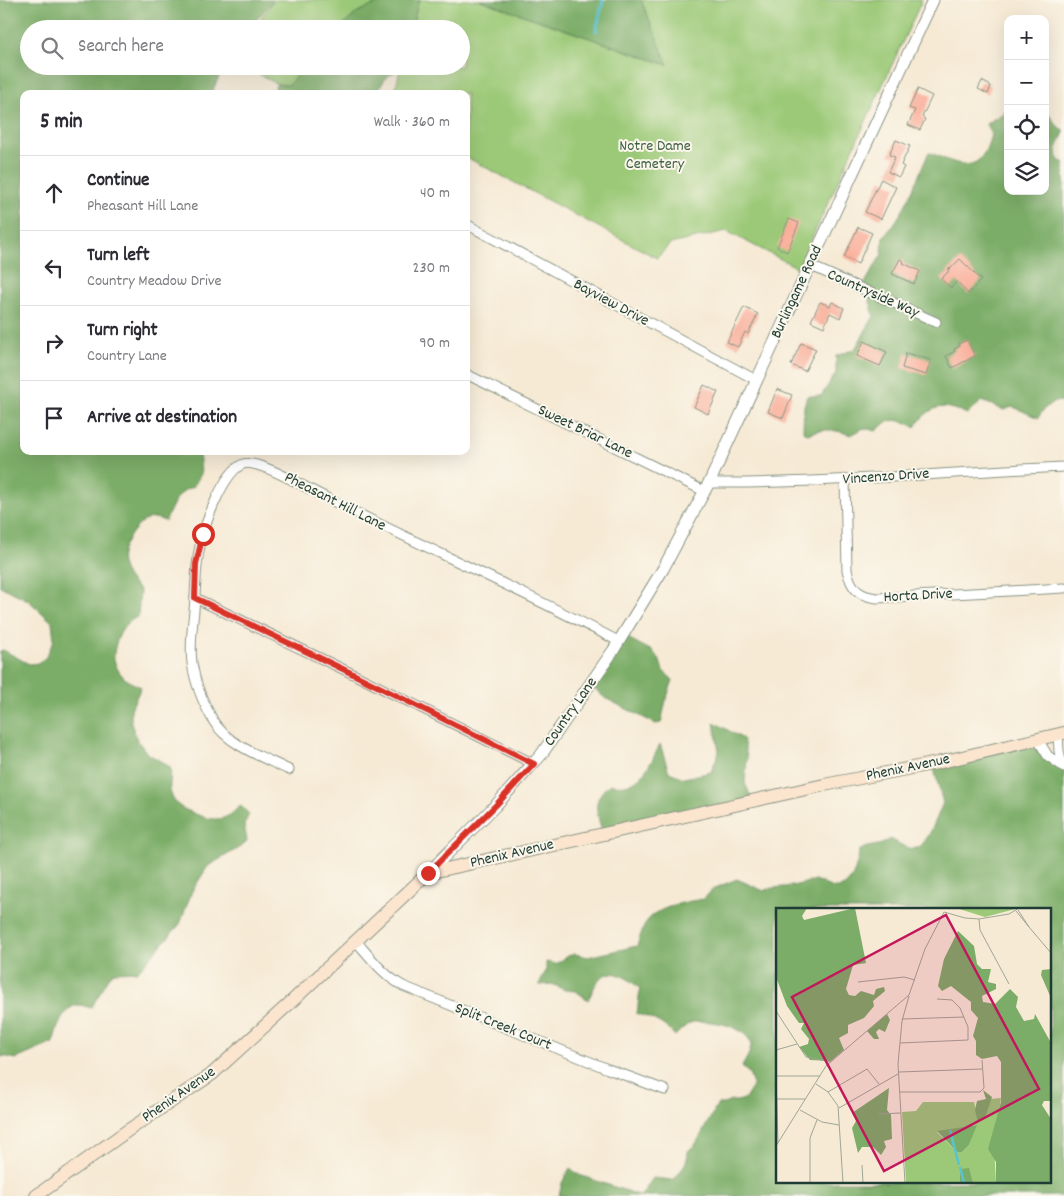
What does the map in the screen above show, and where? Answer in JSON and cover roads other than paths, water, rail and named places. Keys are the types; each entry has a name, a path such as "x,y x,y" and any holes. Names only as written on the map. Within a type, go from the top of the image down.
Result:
{"main road":[{"name":"Phenix Avenue","path":"36,1196 127,1131 211,1075 428,873 937,763 1061,734"}],"street":[{"name":"Burlingame Road","path":"655,581 683,534 706,487 933,0"},
{"name":"Bayview Drive","path":"470,226 756,380"},
{"name":"Countryside Way","path":"809,265 936,322"},
{"name":"Sweet Briar Lane","path":"470,376 706,487"},
{"name":"Pheasant Hill Lane","path":"288,770 228,738 215,724 200,695 192,661 191,640 196,564 203,534 218,497 232,473 244,464 253,464 272,470 378,525 489,577 618,642"},
{"name":"Vincenzo Drive","path":"706,487 750,483 845,480 982,470 1064,467"},
{"name":"Horta Drive","path":"845,480 847,570 850,583 863,595 877,598 1064,588"},
{"name":"Country Lane","path":"428,873 534,764 618,642 655,581"},
{"path":"195,598 358,676 534,764"},
{"path":"1061,734 1059,752 1063,767"},
{"path":"1038,740 1048,756 1063,767"},
{"name":"Split Creek Court","path":"356,941 382,972 402,986 600,1066 665,1090"}],"waterway":[{"path":"596,31 603,0"}],"park label":[{"name":"Notre Dame Cemetery","path":"655,155"}]}
